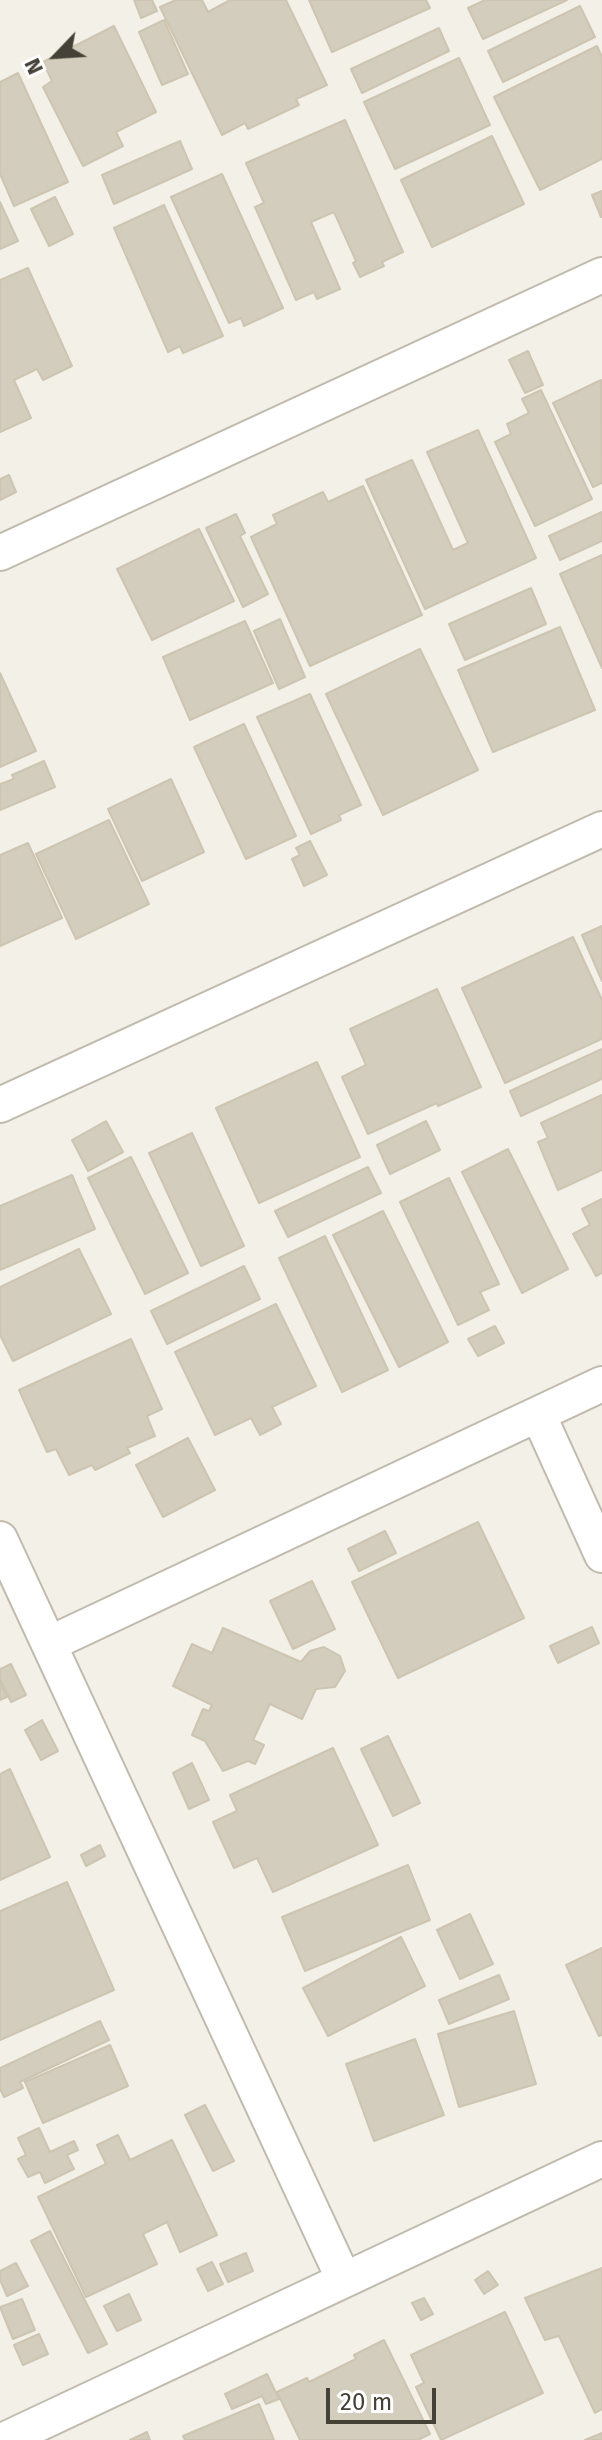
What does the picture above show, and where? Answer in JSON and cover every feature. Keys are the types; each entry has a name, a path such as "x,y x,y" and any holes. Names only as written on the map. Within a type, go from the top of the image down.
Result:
{"street":[{"path":"0,553 602,275"},
{"path":"0,1105 602,829"},
{"path":"49,1644 602,1384"},
{"path":"538,1414 602,1555"},
{"path":"0,1539 344,2280"},
{"path":"4,2440 602,2159"}],"building":[{"path":"134,0 152,0 157,11 141,18"},
{"path":"176,0 202,0 208,12 230,0 286,0 327,85 296,99 299,105 248,129 245,123 222,135 160,7"},
{"path":"309,0 426,0 430,8 332,52"},
{"path":"485,0 567,0 483,39 468,8"},
{"path":"580,6 595,37 503,82 488,51"},
{"path":"164,20 188,74 162,85 139,32"},
{"path":"114,26 156,112 116,132 123,146 83,166 43,87 52,81 43,62"},
{"path":"439,28 449,51 362,93 351,69"},
{"path":"597,46 602,57 602,159 540,190 494,97"},
{"path":"459,58 490,125 395,169 364,102"},
{"path":"18,73 68,182 14,206 0,174 0,82"},
{"path":"345,120 403,252 382,262 384,266 360,277 334,212 311,222 340,289 317,299 314,292 296,300 255,207 264,203 246,163"},
{"path":"492,136 524,204 432,247 401,180"},
{"path":"180,141 192,169 114,204 102,175"},
{"path":"222,174 283,308 244,326 241,318 229,323 171,197"},
{"path":"602,191 602,217 601,217 592,195"},
{"path":"55,197 73,234 49,246 31,209"},
{"path":"0,202 18,241 0,249"},
{"path":"164,205 223,336 183,353 180,346 168,352 114,228"},
{"path":"28,268 72,366 43,380 37,369 14,380 31,418 0,432 0,280"},
{"path":"528,351 543,385 525,393 509,360"},
{"path":"601,380 602,483 593,487 553,403"},
{"path":"541,390 592,499 535,526 495,442 511,434 507,424 529,413 522,399"},
{"path":"478,430 536,558 425,609 366,480 412,460 453,550 468,543 427,452"},
{"path":"9,475 16,492 0,500 0,479"},
{"path":"363,486 422,615 310,666 251,537 277,524 273,515 323,492 328,502"},
{"path":"602,512 602,541 560,560 549,536"},
{"path":"236,514 245,533 240,536 268,594 243,607 206,528"},
{"path":"199,529 234,601 152,640 117,569"},
{"path":"602,555 602,668 560,574"},
{"path":"531,588 546,624 465,660 449,624"},
{"path":"280,619 305,677 279,689 254,631"},
{"path":"245,621 273,683 190,720 163,657"},
{"path":"560,627 595,710 493,752 458,670"},
{"path":"420,649 478,770 383,815 326,694"},
{"path":"0,673 36,751 0,767"},
{"path":"310,694 361,805 339,815 341,820 311,834 257,717"},
{"path":"244,724 296,836 246,859 194,747"},
{"path":"44,761 55,787 0,810 0,784 14,779 12,775"},
{"path":"171,779 204,852 142,881 108,809"},
{"path":"109,820 149,904 76,939 36,854"},
{"path":"310,841 327,875 304,886 292,859 300,855 296,848"},
{"path":"28,843 62,918 0,946 0,855"},
{"path":"602,926 602,981 582,935"},
{"path":"573,937 602,1000 602,1039 505,1083 462,988"},
{"path":"437,989 481,1087 368,1134 342,1077 366,1065 350,1029"},
{"path":"602,1049 602,1079 521,1116 510,1091"},
{"path":"317,1062 360,1157 259,1203 216,1108"},
{"path":"602,1095 602,1170 558,1190 538,1142 548,1138 541,1123"},
{"path":"106,1121 123,1152 88,1171 72,1140"},
{"path":"426,1121 440,1150 390,1174 377,1145"},
{"path":"192,1133 244,1246 201,1266 149,1153"},
{"path":"508,1149 568,1269 522,1293 462,1172"},
{"path":"131,1157 188,1273 145,1294 88,1178"},
{"path":"368,1167 381,1193 288,1237 275,1211"},
{"path":"72,1175 95,1229 0,1270 0,1206"},
{"path":"449,1178 499,1284 480,1292 489,1310 458,1325 400,1202"},
{"path":"602,1199 602,1273 596,1276 573,1234 590,1225 582,1209"},
{"path":"383,1211 448,1342 399,1367 333,1235"},
{"path":"325,1236 388,1370 342,1392 279,1258"},
{"path":"79,1249 111,1314 13,1361 0,1335 0,1287"},
{"path":"244,1266 260,1299 167,1344 151,1311"},
{"path":"276,1304 316,1386 272,1407 281,1424 260,1435 251,1418 215,1435 175,1352"},
{"path":"495,1326 504,1343 478,1356 468,1339"},
{"path":"131,1339 162,1409 147,1416 155,1436 127,1448 130,1453 95,1470 92,1465 69,1475 56,1449 47,1452 19,1390"},
{"path":"188,1438 215,1490 163,1517 136,1465"},
{"path":"478,1522 524,1618 398,1678 352,1582"},
{"path":"385,1531 396,1553 359,1571 348,1549"},
{"path":"312,1581 335,1629 293,1649 270,1601"},
{"path":"592,1627 599,1643 558,1663 550,1646"},
{"path":"223,1628 301,1662 310,1651 324,1647 340,1656 345,1671 335,1687 316,1689 302,1719 270,1704 253,1740 264,1745 255,1764 248,1761 223,1771 205,1741 192,1735 203,1709 209,1711 212,1705 173,1686 192,1644 212,1653"},
{"path":"11,1664 26,1695 11,1702 0,1679 0,1669"},
{"path":"0,1682 7,1697 0,1700"},
{"path":"42,1720 58,1751 41,1760 25,1730"},
{"path":"388,1736 420,1803 393,1816 361,1749"},
{"path":"333,1748 378,1845 273,1892 257,1858 234,1868 213,1822 237,1811 230,1795"},
{"path":"192,1763 209,1800 189,1809 173,1773"},
{"path":"10,1769 50,1857 0,1880 0,1774"},
{"path":"100,1845 105,1856 86,1866 81,1855"},
{"path":"408,1865 430,1920 305,1971 282,1917"},
{"path":"67,1882 114,1990 0,2040 0,1911"},
{"path":"470,1914 493,1964 460,1979 437,1930"},
{"path":"401,1937 425,1986 328,2036 303,1988"},
{"path":"602,1948 602,2035 599,2036 566,1965"},
{"path":"499,1975 509,1999 449,2024 439,2000"},
{"path":"514,2011 536,2084 459,2107 438,2034"},
{"path":"100,2021 109,2040 20,2082 23,2088 4,2097 0,2089 0,2068"},
{"path":"415,2039 444,2115 374,2141 346,2064"},
{"path":"110,2045 128,2086 43,2123 25,2082"},
{"path":"205,2105 234,2161 213,2171 185,2115"},
{"path":"39,2128 50,2152 74,2141 78,2150 67,2155 74,2169 45,2183 40,2172 28,2177 18,2159 26,2155 18,2138"},
{"path":"118,2135 130,2160 172,2140 217,2235 180,2252 167,2222 143,2234 157,2264 86,2297 38,2197 106,2164 97,2145"},
{"path":"50,2231 107,2344 88,2353 31,2241"},
{"path":"246,2253 253,2271 228,2282 220,2264"},
{"path":"212,2262 223,2284 208,2291 197,2269"},
{"path":"16,2263 28,2286 7,2296 0,2280 0,2271"},
{"path":"602,2268 602,2409 595,2413 559,2336 545,2340 525,2298"},
{"path":"488,2271 498,2285 484,2294 475,2280"},
{"path":"129,2294 141,2320 117,2331 104,2306"},
{"path":"424,2298 433,2314 421,2320 412,2303"},
{"path":"22,2299 35,2330 13,2339 0,2307"},
{"path":"505,2312 543,2393 441,2440 416,2387 424,2383 411,2355"},
{"path":"39,2334 48,2354 23,2365 14,2345"},
{"path":"384,2340 430,2434 418,2440 300,2440 277,2392 307,2378 309,2382 356,2359 354,2355"},
{"path":"267,2374 279,2399 266,2404 262,2396 232,2409 225,2394"},
{"path":"259,2404 274,2440 185,2440 183,2436"},
{"path":"147,2432 150,2440 130,2440"},
{"path":"602,2433 602,2440 585,2440"}]}
